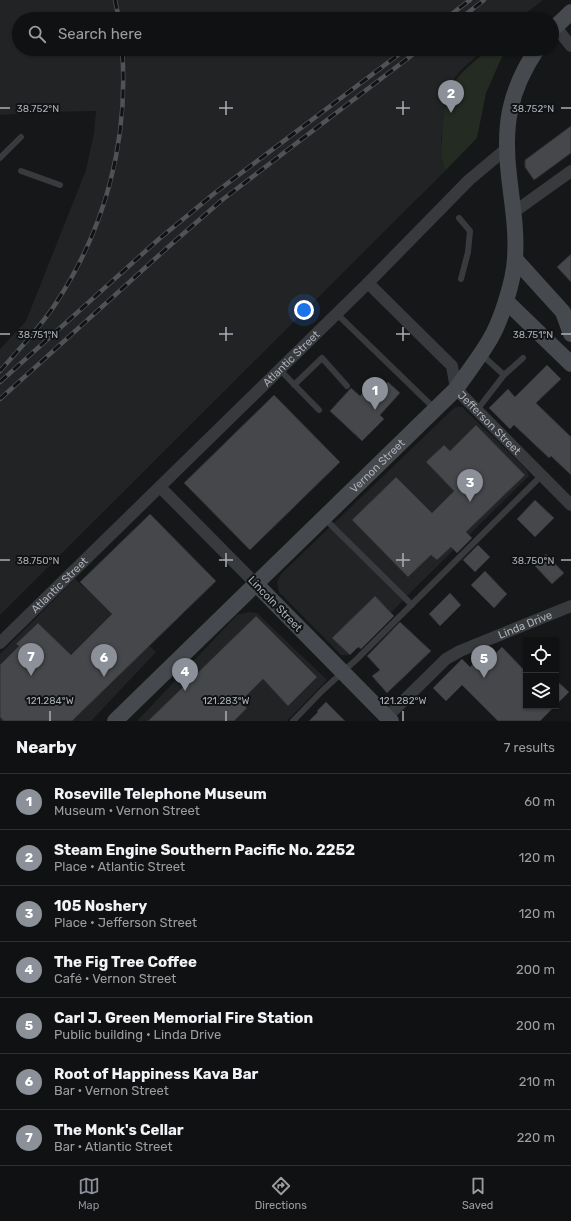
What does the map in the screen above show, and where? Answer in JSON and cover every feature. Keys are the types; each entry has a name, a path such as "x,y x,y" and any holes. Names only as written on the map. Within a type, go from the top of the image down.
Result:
{"main road":[{"path":"559,23 571,12"},
{"path":"506,149 508,120 514,91 525,67 532,56"},
{"name":"Vernon Street","path":"115,721 456,389 481,354 490,340 506,301 515,259 514,212 506,149"},
{"path":"515,259 567,312 571,334"},
{"path":"506,301 571,364"},
{"name":"Lincoln Street","path":"256,584 386,718"}],"street":[{"path":"559,33 571,46"},
{"name":"Atlantic Street","path":"0,643 368,284 474,176 506,149"},
{"path":"514,212 571,171"},
{"name":"Jefferson Street","path":"368,284 452,366 456,389 543,475 571,505"},
{"name":"Lincoln Street","path":"160,487 256,584"},
{"name":"Linda Drive","path":"386,718 446,660 460,651 571,606"}],"lane":[{"path":"0,158 21,137"},
{"path":"20,172 60,185"},
{"path":"459,218 470,231 468,252 461,279"},
{"path":"337,314 435,409"},
{"path":"481,354 504,375"},
{"path":"294,385 322,358 347,386"},
{"path":"478,410 504,375 523,358"},
{"path":"280,370 319,410"},
{"path":"293,721 543,475"},
{"path":"324,518 412,605"}],"shaded area":[{"path":"0,0 543,0 527,12 12,12 12,56 476,56 460,71 454,79 451,87 441,138 441,161 446,170 0,615 0,349 26,321 86,170 94,133 96,111 43,112 0,115"},
{"path":"481,56 503,56 486,93 477,138 446,170 442,163 441,146 447,101 449,92 455,81"},
{"path":"455,407 462,407 527,470 529,476 409,594 350,655 341,655 279,592 277,582 281,574"},
{"path":"75,579 156,652 91,721 0,721 0,654"},
{"path":"249,612 257,613 327,680 287,721 137,721 237,615"}],"building":[{"path":"571,126 571,153 534,180 525,167 525,160"},
{"path":"571,254 571,282 557,267"},
{"path":"547,365 561,379 536,403 571,437 571,475 551,456 549,458 514,425 510,429 489,408 508,389 515,397"},
{"path":"388,382 400,393 380,415 384,419 362,441 330,411 351,388 360,396 371,385 379,392"},
{"path":"274,395 340,462 250,550 184,483"},
{"path":"476,425 525,475 466,532 472,538 457,553 451,547 437,560 431,555 408,577 352,520 396,477 432,513 454,491 426,462 444,445 450,451"},
{"path":"535,500 554,518 535,537 517,519"},
{"path":"150,514 216,581 72,721 4,721 0,717 0,665 19,646 16,644 38,623 71,655 112,614 80,582"},
{"path":"478,545 490,557 475,572 463,560"},
{"path":"546,554 564,573 552,584 534,565"},
{"path":"485,571 507,594 494,608 471,585"},
{"path":"450,593 461,605 440,626 429,614"},
{"path":"375,596 394,616 361,649 358,647 350,655 332,638"},
{"path":"256,616 317,677 288,706 263,679 240,702 247,708 234,721 148,721"},
{"path":"400,622 431,651 387,693 372,676 380,670 367,656"},
{"path":"502,647 523,669 523,709 552,709 540,721 498,721 462,685 446,701 433,688 462,659 470,667 485,653 490,659"},
{"path":"559,683 569,692 559,702"},
{"path":"326,702 345,721 309,721"}],"railway":[{"path":"115,0 118,12"},
{"path":"454,12 470,0"},
{"path":"469,12 484,0"},
{"path":"0,371 36,330 56,303 73,274 101,213 117,149 122,116 122,56"},
{"path":"0,382 159,239 216,192 397,56"},
{"path":"0,399 222,200 411,56"}],"place":[{"name":"Steam Engine Southern Pacific No. 2252","path":"451,113"},
{"name":"Roseville Telephone Museum","path":"375,410"},
{"name":"105 Noshery","path":"470,502"},
{"name":"The Monk's Cellar","path":"31,676"},
{"name":"Root of Happiness Kava Bar","path":"104,677"},
{"name":"Carl J. Green Memorial Fire Station","path":"484,678"},
{"name":"The Fig Tree Coffee","path":"185,691"}]}
